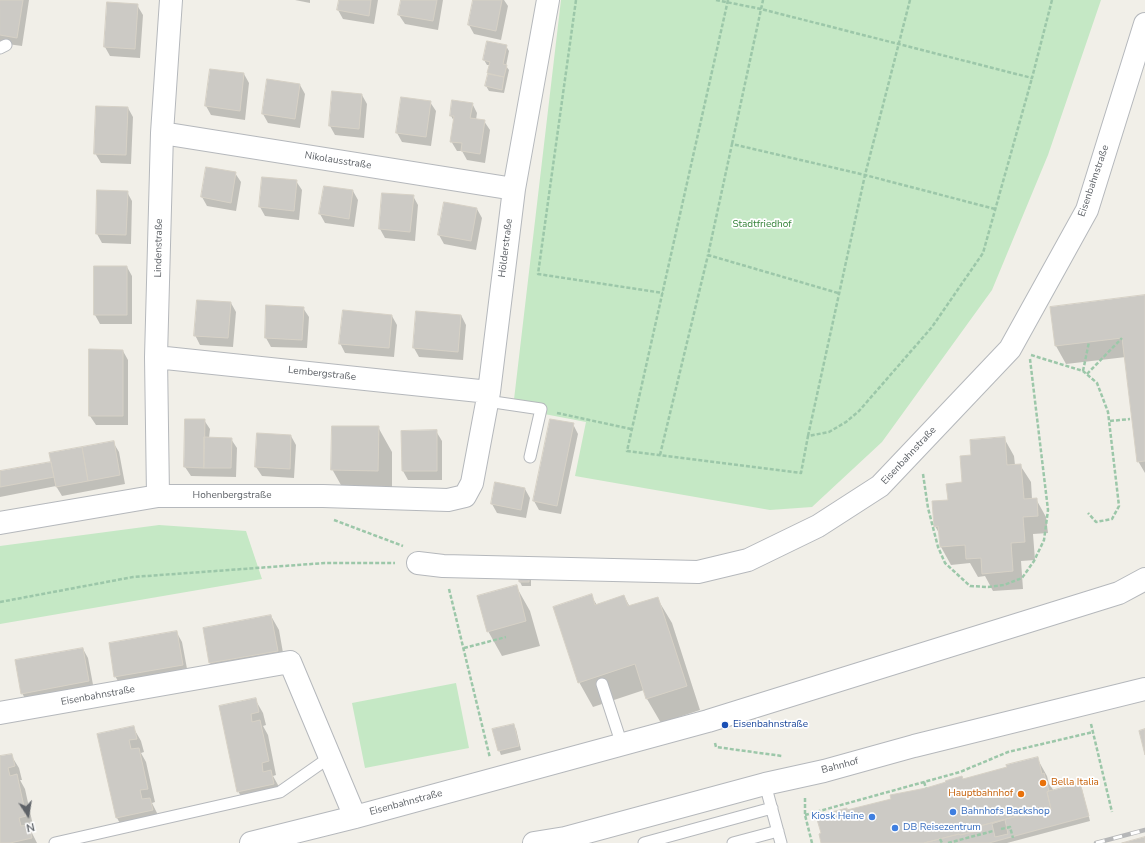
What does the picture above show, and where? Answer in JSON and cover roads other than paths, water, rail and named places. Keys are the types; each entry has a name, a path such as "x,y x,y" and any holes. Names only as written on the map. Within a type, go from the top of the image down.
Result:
{"street":[{"name":"Lindenstraße","path":"158,496 156,357 162,133 171,0"},
{"name":"Hölderstraße","path":"465,496 472,483 488,396 514,189 548,0"},
{"name":"Eisenbahnstraße","path":"414,556 443,566 698,572 748,560 818,526 880,486 1010,349 1087,210 1145,24"},
{"name":"Nikolausstraße","path":"162,133 514,189"},
{"name":"Lembergstraße","path":"156,357 488,396"},
{"name":"Hohenbergstraße","path":"0,523 158,496 322,496 448,500 465,496"},
{"name":"Eisenbahnstraße","path":"251,843 354,817 708,721 1118,593 1145,579"},
{"name":"Eisenbahnstraße","path":"0,713 290,662 354,817"},
{"name":"Bahnhof","path":"534,843 565,840 765,784 824,771 914,746 1145,689"}],"lane":[{"path":"488,396 541,410 530,457"},
{"path":"602,684 622,744"},
{"path":"55,843 280,792 330,757"},
{"path":"765,784 781,843"},
{"path":"644,843 772,808"},
{"path":"732,843 778,831"}],"railway":[{"path":"1096,843 1145,830"}],"place":[{"name":"Eisenbahnstraße","path":"725,725"},
{"name":"Bella Italia","path":"1043,783"},
{"name":"Hauptbahnhof","path":"1021,794"},
{"name":"Bahnhofs Backshop","path":"953,812"},
{"name":"Kiosk Heine","path":"872,817"},
{"name":"DB Reisezentrum","path":"895,828"}],"park label":[{"name":"Stadtfriedhof","path":"762,225"}]}
